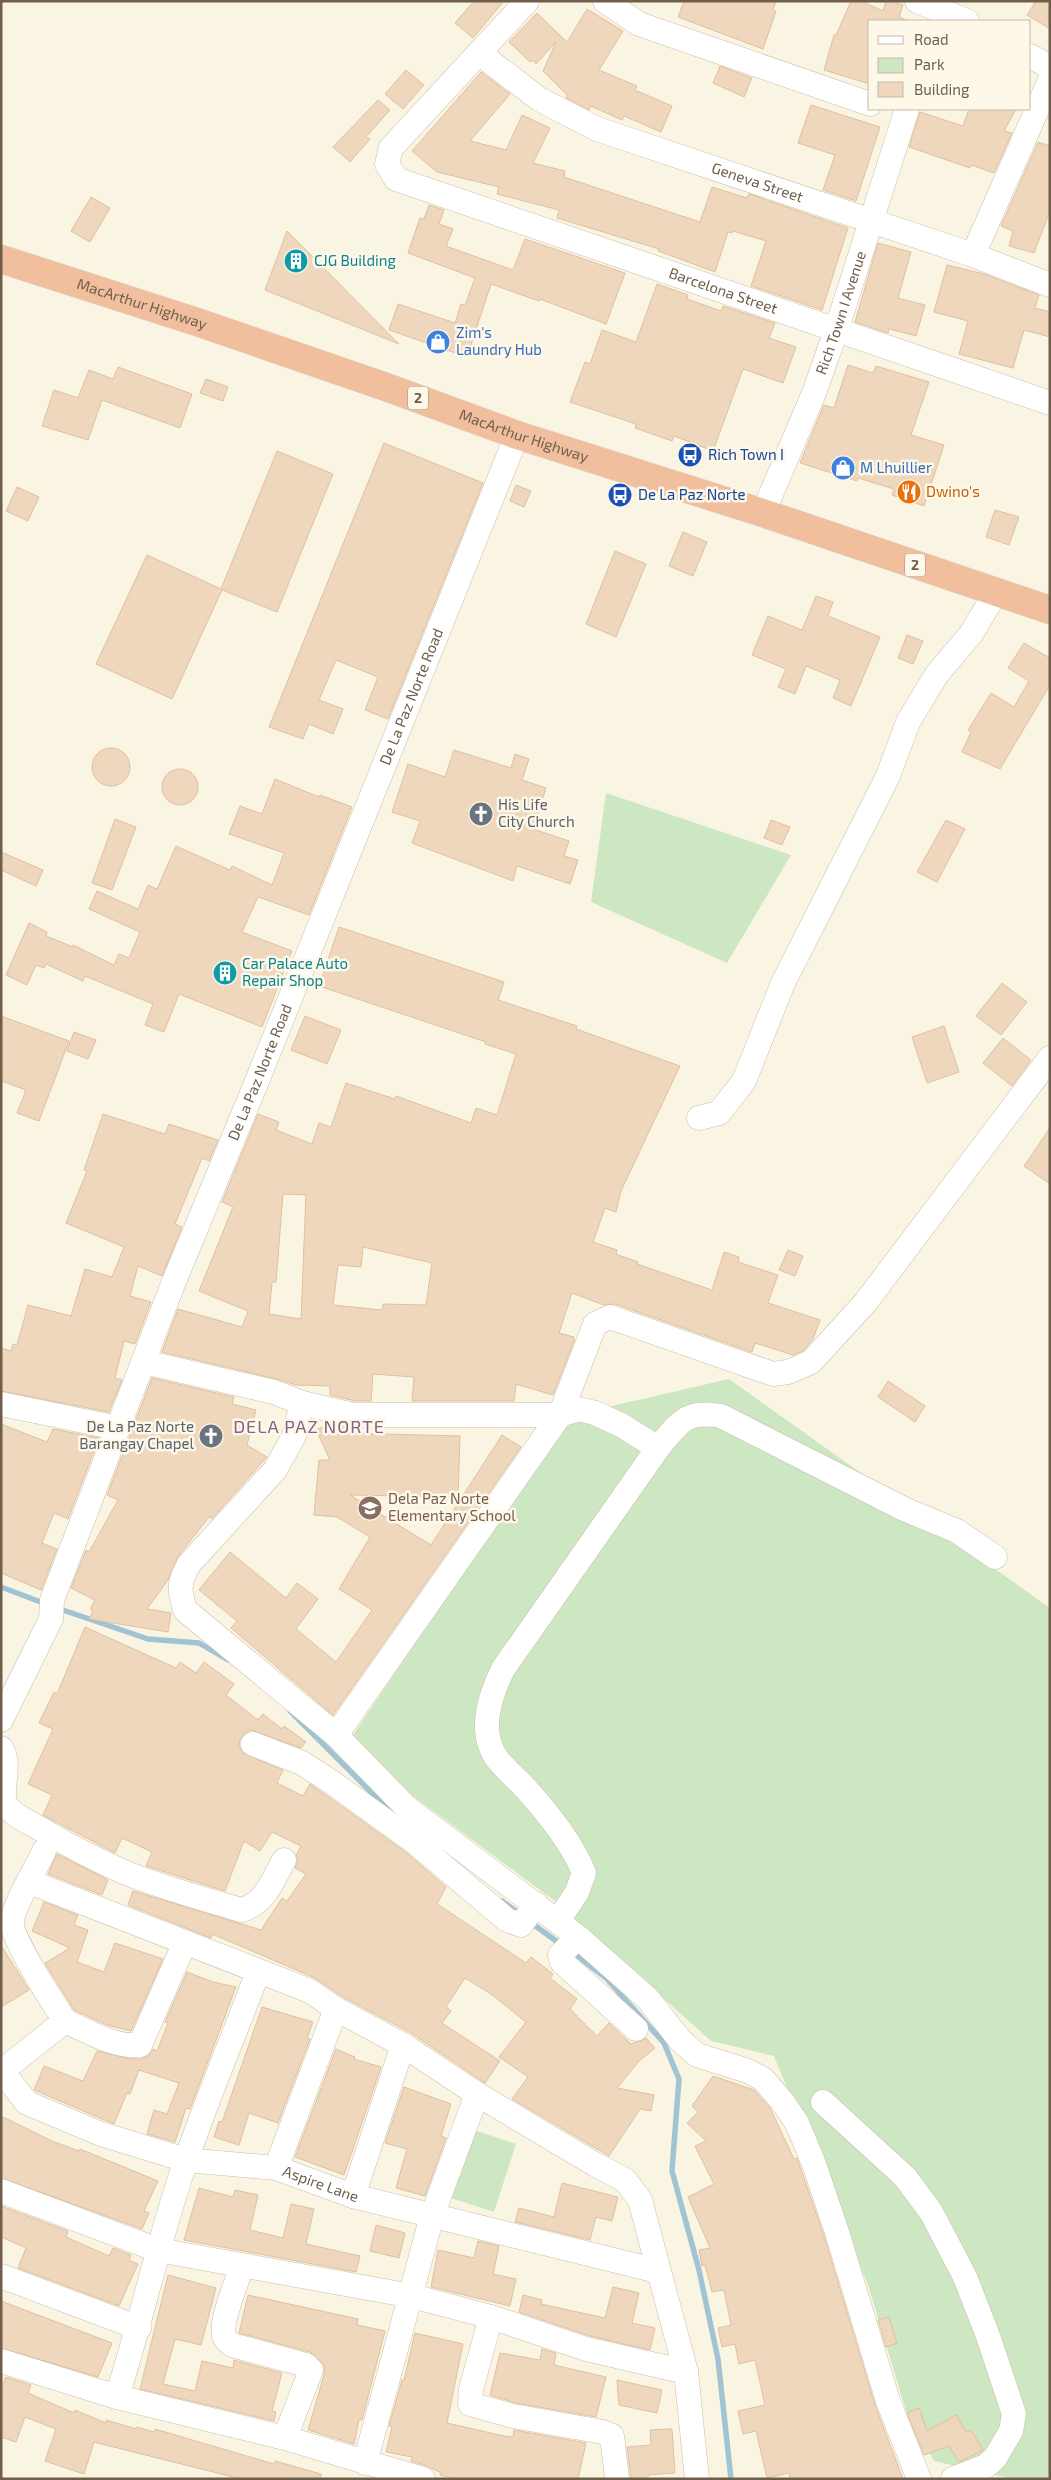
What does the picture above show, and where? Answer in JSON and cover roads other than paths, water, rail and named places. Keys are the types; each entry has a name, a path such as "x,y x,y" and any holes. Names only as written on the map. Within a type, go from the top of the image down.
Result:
{"highway":[{"name":"MacArthur Highway","path":"1,258 197,322 386,387 517,435 763,513 1050,610"}],"street":[{"path":"479,53 527,1"},
{"path":"605,1 639,24 868,103"},
{"path":"917,1 961,15"},
{"name":"Barcelona Street","path":"479,53 391,148 387,164 396,179 1050,403"},
{"name":"Geneva Street","path":"479,53 539,99 597,129 870,223 973,256 1050,286"},
{"path":"1031,57 1050,67"},
{"path":"973,256 1050,80"},
{"name":"Rich Town I Avenue","path":"763,513 814,393 836,331 870,223 898,111"},
{"name":"De La Paz Norte Road","path":"1,1720 51,1610 173,1284 517,435"},
{"path":"699,1118 719,1113 744,1081 782,984 888,776 908,722 937,674 971,634 996,592"},
{"path":"336,1735 560,1415 595,1324 610,1317 772,1374 788,1372 811,1362 865,1303 1050,1058"},
{"path":"144,1362 274,1392 302,1403 353,1415 560,1415 578,1409 595,1413 621,1425 658,1448"},
{"path":"302,1403 294,1436 275,1470 189,1564 179,1588 185,1610 336,1735 406,1807 530,1913 558,1922 571,1943 618,1993 636,2029"},
{"path":"1,1404 69,1416 118,1428"},
{"path":"558,1922 577,1892 584,1873 576,1853 529,1792 497,1758 488,1737 487,1713 495,1687 504,1669 658,1448 682,1418 696,1414 721,1416 904,1509 957,1530 995,1557"},
{"path":"253,1744 302,1764 330,1782 416,1843 507,1920 530,1913"},
{"path":"1,1748 4,1766 2,1793 5,1803 10,1810 51,1836 123,1872 160,1886 241,1910 253,1907 262,1898 284,1860"},
{"path":"44,1851 14,1912 11,1923 19,1942 65,2021 111,2041 130,2046 140,2045 185,1942"},
{"path":"30,1882 310,1991 336,2008 403,2045 477,2094 596,2165 625,2180 640,2200 686,2372 697,2479"},
{"path":"117,2397 138,2328 158,2250 186,2160 258,1972"},
{"path":"618,1993 648,1999 680,2040 697,2055 739,2067 763,2079 782,2101 797,2123 837,2232 888,2401 919,2479"},
{"path":"276,2168 336,2008"},
{"path":"2,2071 65,2021"},
{"path":"353,2196 403,2045"},
{"name":"Aspire Lane","path":"2,2071 27,2103 101,2134 186,2160 276,2168 353,2196 658,2271"},
{"path":"365,2463 412,2296 432,2216 477,2094"},
{"path":"823,2102 905,2177 932,2212 965,2277 988,2336 1014,2414 1011,2431 995,2458 986,2466 953,2479"},
{"path":"1,2191 158,2250 412,2296 491,2317 586,2349 686,2372"},
{"path":"242,2266 226,2318 224,2334 226,2340 232,2345 306,2364 311,2370 285,2438"},
{"path":"1,2276 138,2328"},
{"path":"491,2317 471,2389 470,2404 513,2416 604,2432 612,2436 617,2479"},
{"path":"1,2361 117,2397 285,2438 424,2479"}],"waterway":[{"path":"1,1587 46,1604"},
{"path":"57,1608 148,1639 199,1643 228,1660"},
{"path":"290,1711 390,1811"},
{"path":"502,1901 521,1915"},
{"path":"530,1922 563,1946"},
{"path":"571,1951 606,1978 664,2043 679,2079 672,2171 699,2270 718,2359 731,2479"}],"place":[{"name":"CJG Building","path":"296,261"},
{"name":"Zim's Laundry Hub","path":"438,342"},
{"name":"Rich Town I","path":"690,455"},
{"name":"M Lhuillier","path":"843,468"},
{"name":"Dwino's","path":"909,492"},
{"name":"De La Paz Norte","path":"620,495"},
{"name":"His Life City Church","path":"481,814"},
{"name":"Car Palace Auto Repair Shop","path":"225,973"},
{"name":"De La Paz Norte Barangay Chapel","path":"211,1436"},
{"name":"Dela Paz Norte Elementary School","path":"370,1508"}],"district":[{"name":"DELA PAZ NORTE","path":"309,1427"}]}
